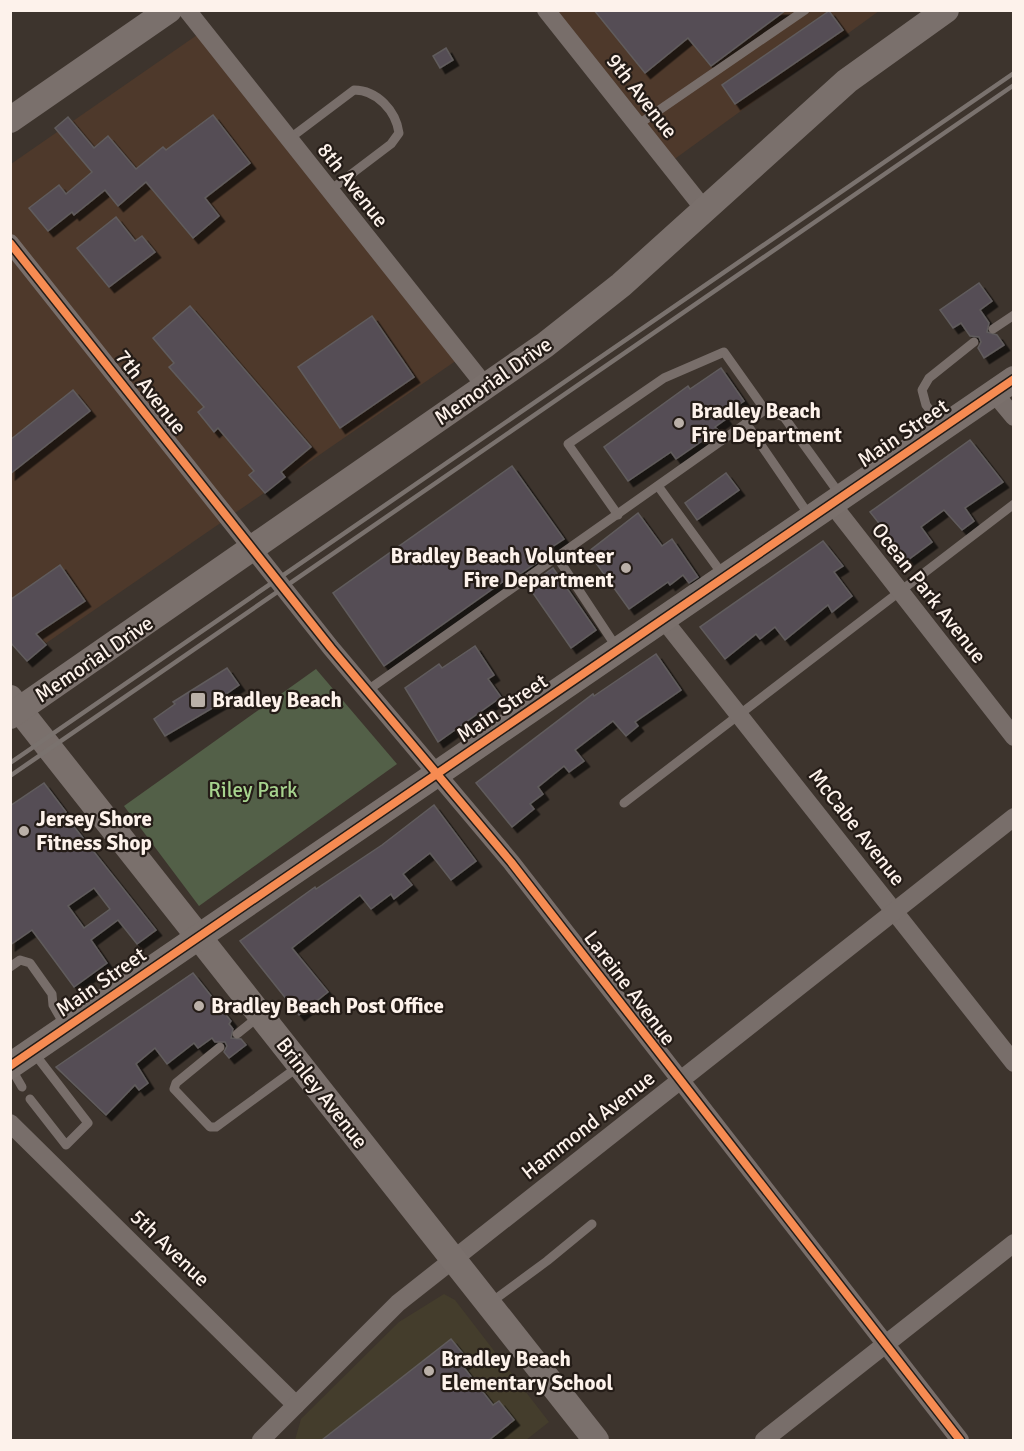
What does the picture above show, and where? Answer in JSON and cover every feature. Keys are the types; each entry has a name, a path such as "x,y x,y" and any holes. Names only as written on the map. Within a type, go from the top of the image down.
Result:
{"street":[{"path":"10,120 169,10"},
{"name":"8th Avenue","path":"187,10 486,387"},
{"name":"9th Avenue","path":"546,10 704,209"},
{"name":"Memorial Drive","path":"14,708 258,556 593,309 847,81 946,10"},
{"name":"7th Avenue","path":"10,243 258,556"},
{"path":"1004,386 1014,417"},
{"name":"Main Street","path":"14,1073 32,1052 66,1028 1004,386"},
{"name":"Ocean Park Avenue","path":"828,506 1014,737"},
{"name":"Lareine Avenue","path":"258,556 511,862 960,1440"},
{"name":"McCabe Avenue","path":"663,619 1014,1063"},
{"name":"Brinley Avenue","path":"14,708 47,745 596,1440"},
{"name":"Hammond Avenue","path":"261,1440 398,1303 1014,817"},
{"name":"5th Avenue","path":"10,1123 296,1405"},
{"path":"764,1440 1014,1243"}],"lane":[{"path":"636,126 805,10"},
{"path":"289,139 354,90 366,90 379,97 397,122 399,133 391,144 329,191"},
{"path":"993,329 1014,315"},
{"path":"943,428 926,405 922,390 929,378 974,342"},
{"path":"618,515 568,444 664,378 724,352 765,410 784,417 828,506"},
{"path":"368,690 765,410"},
{"path":"746,423 828,506"},
{"path":"658,486 725,577"},
{"path":"624,803 1014,504"},
{"path":"557,557 619,650"},
{"path":"10,967 20,960 30,963 51,994 53,1005 66,1028"},
{"path":"237,1034 260,1015"},
{"path":"220,1047 176,1083 174,1089 210,1127 216,1128 300,1065"},
{"path":"30,1099 66,1145 88,1123 32,1052"},
{"path":"488,1304 547,1261 592,1224"}],"shaded area":[{"path":"544,11 879,11 665,166"},
{"path":"200,33 457,360 26,657 11,638 11,164"},
{"name":"Bradley Beach Elementary School","path":"444,1294 455,1300 549,1422 526,1440 295,1440 301,1419 399,1322"}],"green space":[{"name":"Riley Park","path":"316,669 397,764 199,906 124,806"}],"building":[{"path":"594,10 786,10 711,66 688,38 645,73"},
{"path":"829,11 843,30 735,104 722,85"},
{"path":"446,48 453,60 440,68 433,56"},
{"path":"213,115 250,163 205,198 219,216 193,238 146,182 118,206 105,190 74,215 72,212 48,231 29,208 59,185 66,194 92,172 55,128 68,117 94,148 108,136 136,169 163,147 166,150"},
{"path":"116,217 135,241 142,236 155,252 109,287 77,248"},
{"path":"979,283 992,301 980,310 989,323 987,332 997,335 1004,345 984,358 978,348 981,342 979,337 970,336 961,323 953,328 940,310"},
{"path":"190,306 311,447 281,472 285,477 265,493 249,475 254,471 218,428 214,432 198,412 204,407 169,367 174,363 153,338"},
{"path":"372,316 414,377 340,428 298,367"},
{"name":"Bradley Beach Fire Department","path":"721,368 744,401 723,415 726,419 715,427 718,430 676,459 671,452 628,481 604,447 688,386 690,389"},
{"path":"73,390 90,411 10,474 10,440"},
{"path":"970,440 1003,482 965,508 974,521 962,530 944,510 921,527 932,542 908,560 870,512"},
{"path":"512,466 564,539 543,553 545,557 520,574 518,571 384,666 333,593"},
{"path":"726,473 739,490 697,520 685,503"},
{"path":"638,513 662,546 672,539 698,577 689,583 683,575 670,585 668,582 629,609 588,552"},
{"path":"823,541 843,566 834,572 852,596 832,612 828,605 785,640 775,627 760,639 756,634 725,659 700,627"},
{"path":"60,565 85,601 36,634 46,645 27,661 10,642 10,600"},
{"path":"553,568 596,630 571,648 528,586"},
{"path":"475,646 494,675 488,679 501,697 438,742 405,688 439,664 442,668"},
{"path":"656,654 681,690 635,722 638,726 626,736 613,721 575,750 584,761 569,772 564,766 538,787 543,794 530,804 534,809 512,827 476,783 593,694 594,696"},
{"path":"227,668 239,685 219,699 221,703 165,736 154,719 175,704 173,702"},
{"path":"44,783 66,812 64,814 156,930 137,944 118,920 91,940 107,963 74,987 32,930 10,945 10,806","holes":["94,888 110,909 84,928 68,906"]},
{"path":"434,805 476,861 451,880 430,853 403,874 412,885 394,899 391,894 371,909 360,895 292,948 328,992 299,1015 240,941 315,887 316,889 382,845"},
{"path":"193,973 231,1021 229,1024 233,1029 231,1038 241,1039 246,1045 229,1058 224,1052 227,1046 225,1042 215,1042 212,1038 198,1048 194,1043 167,1064 155,1048 136,1064 148,1083 139,1090 135,1085 106,1115 56,1067"},
{"path":"451,1339 468,1360 462,1365 493,1405 499,1401 514,1420 489,1440 322,1440"}],"railway":[{"path":"10,763 1014,73"},
{"path":"10,776 1014,85"}],"cycle path":[{"path":"10,243 331,648 511,862 960,1440"},
{"path":"10,1066 1014,379"}],"place":[{"name":"Bradley Beach Fire Department","path":"679,423"},
{"name":"Bradley Beach Volunteer Fire Department","path":"626,568"},
{"name":"Bradley Beach","path":"198,700"},
{"name":"Jersey Shore Fitness Shop","path":"24,831"},
{"name":"Bradley Beach Post Office","path":"199,1006"},
{"name":"Bradley Beach Elementary School","path":"429,1371"}]}
